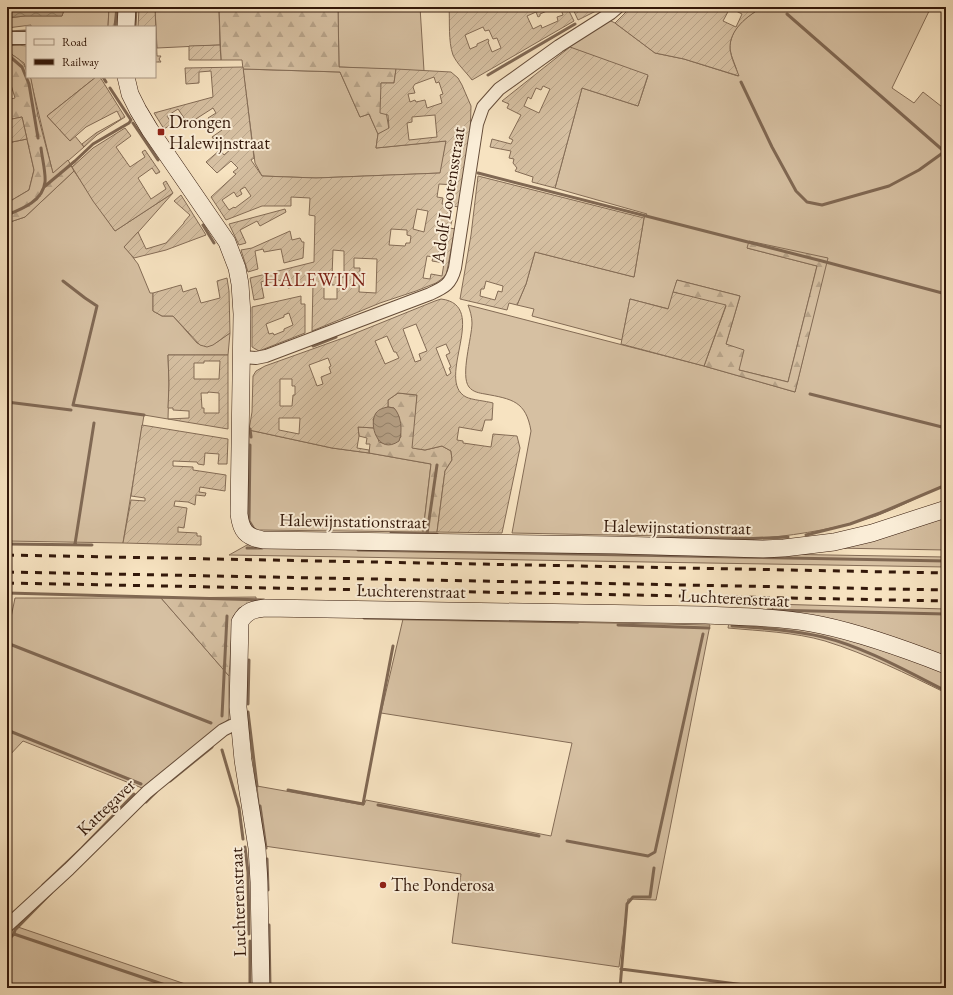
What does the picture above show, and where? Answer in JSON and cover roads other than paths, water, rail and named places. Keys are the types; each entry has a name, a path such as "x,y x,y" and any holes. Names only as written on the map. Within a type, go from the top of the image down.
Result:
{"street":[{"path":"126,26 127,7"},
{"name":"Adolf Lootensstraat","path":"242,357 256,358 266,356 430,294 449,283 453,277 455,268 477,124 483,107 499,90 559,46 612,13 618,7"},
{"path":"7,38 26,38"},
{"name":"Halewijnstationstraat","path":"126,78 130,94 141,115 227,242 237,268 240,284 242,357 239,514 240,524 248,535 254,538 278,540 777,548 817,544 872,533 946,509"},
{"name":"Luchterenstraat","path":"261,988 257,848 239,725 238,692 240,622 243,616 249,611 265,608 706,615 779,618 820,624 867,636 946,665"},
{"name":"Kattegaver","path":"7,926 147,792 223,730 231,726 239,725"}],"water":[{"path":"7,7 65,7 62,16 25,16 7,18"},
{"path":"388,407 394,408 401,423 399,441 392,445 380,442 374,431 373,424 376,413 381,409"}],"waterway":[{"path":"115,26 117,7"},
{"path":"135,26 136,7"},
{"path":"787,14 946,153"},
{"path":"488,75 575,24"},
{"path":"7,32 26,31"},
{"path":"7,45 19,44"},
{"path":"7,54 22,67 26,77"},
{"path":"27,78 29,84 38,138"},
{"path":"104,78 106,82"},
{"path":"741,82 772,147 796,191 807,202 822,205 889,186 919,170 944,152"},
{"path":"44,187 93,144 129,123 131,120 110,88"},
{"path":"133,123 158,160"},
{"path":"7,215 31,203 43,189 45,174 41,148"},
{"path":"478,173 946,294"},
{"path":"203,225 214,243"},
{"path":"63,281 97,306 73,405 144,415"},
{"path":"313,346 336,337"},
{"path":"810,394 946,428"},
{"path":"7,402 71,410"},
{"path":"75,544 94,423"},
{"path":"250,429 251,437"},
{"path":"250,445 249,521 254,529"},
{"path":"427,534 437,465"},
{"path":"806,535 850,524 946,485"},
{"path":"391,533 437,534"},
{"path":"653,538 742,539 788,537"},
{"path":"7,544 92,545"},
{"path":"247,548 262,548"},
{"path":"358,550 946,561"},
{"path":"7,593 264,600"},
{"path":"768,610 946,614"},
{"path":"222,716 227,616"},
{"path":"364,618 578,622"},
{"path":"618,625 709,628"},
{"path":"732,626 800,633 838,641 870,653 946,691"},
{"path":"567,841 648,856 655,852 703,634"},
{"path":"7,643 211,723"},
{"path":"288,790 363,804 393,646"},
{"path":"248,704 249,660"},
{"path":"248,712 257,786"},
{"path":"7,730 141,784"},
{"path":"170,781 212,747"},
{"path":"222,750 239,808 243,839"},
{"path":"146,802 156,792"},
{"path":"43,885 82,848 134,794"},
{"path":"378,805 539,836"},
{"path":"260,806 266,848"},
{"path":"245,847 248,872 249,934"},
{"path":"267,859 268,890"},
{"path":"620,988 627,904 633,897 650,897 654,868"},
{"path":"14,934 15,930 51,893"},
{"path":"269,925 270,988"},
{"path":"7,941 14,934 174,988"},
{"path":"250,941 250,988"},
{"path":"621,969 768,988"}],"railway":[{"path":"7,555 946,573"},
{"path":"7,572 946,590"},
{"path":"7,583 946,601"}],"place":[{"name":"Drongen Halewijnstraat","path":"161,132"},
{"name":"The Ponderosa","path":"383,885"}],"district":[{"name":"HALEWIJN","path":"315,279"}]}
